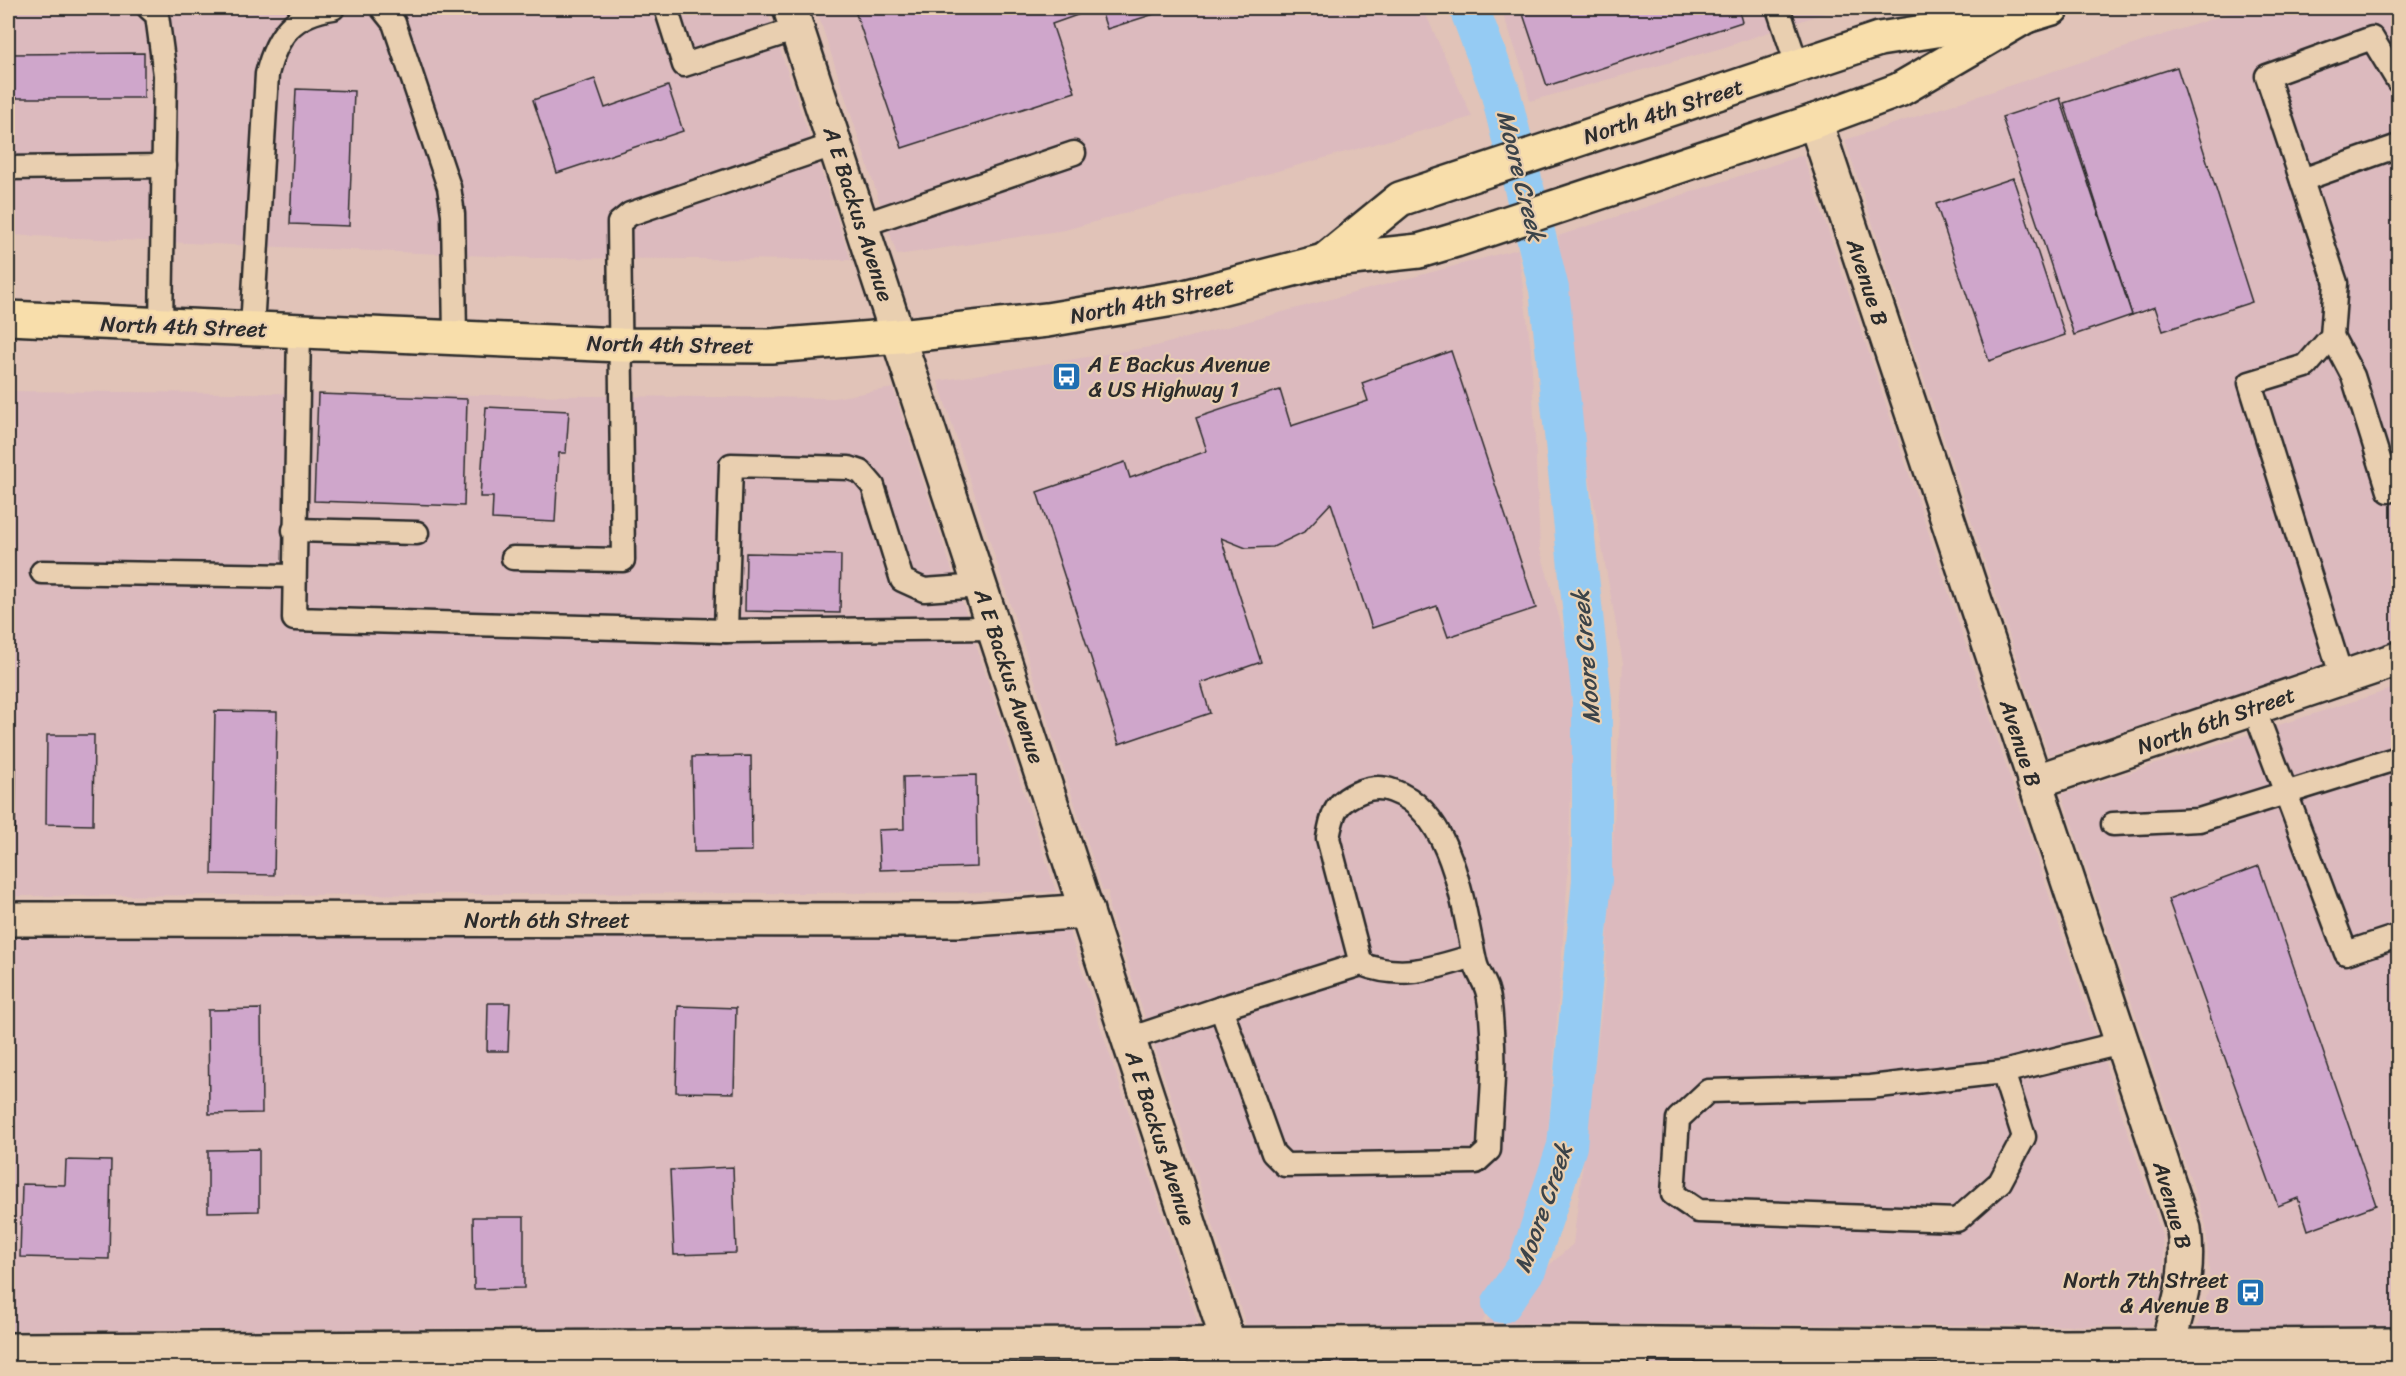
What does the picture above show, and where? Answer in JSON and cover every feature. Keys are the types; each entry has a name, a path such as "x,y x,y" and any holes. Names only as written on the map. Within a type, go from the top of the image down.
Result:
{"main road":[{"name":"North 4th Street","path":"1324,261 1400,199 1561,143 1798,68 1879,39 2039,12"},
{"name":"North 4th Street","path":"8,318 621,345 771,346 899,336 1047,320 1185,297 1324,261 1419,251 1456,240 1815,121 1899,90 2039,12"}],"street":[{"name":"A E Backus Avenue","path":"793,18 1229,1345"},
{"name":"Avenue B","path":"1815,121 2184,1229 2188,1257 2185,1284 2164,1358"},
{"name":"North 6th Street","path":"2034,782 2398,659"},
{"name":"North 6th Street","path":"8,919 959,920 1087,911"},
{"path":"8,1350 86,1359 489,1358 1229,1345 1534,1356 2164,1358 2398,1345"}],"lane":[{"path":"149,8 157,15 165,75 161,326"},
{"path":"252,328 267,74 272,54 291,24 312,11 333,8"},
{"path":"382,8 394,23 449,187 453,214 454,336"},
{"path":"666,8 684,65 793,18"},
{"path":"1778,8 1798,68"},
{"path":"2389,491 2353,376 2332,336 2336,283 2267,76 2372,38 2398,81"},
{"path":"513,558 622,560 619,224 630,214 836,144"},
{"path":"2302,180 2398,146"},
{"path":"862,225 1074,153"},
{"path":"8,168 164,166"},
{"path":"299,331 294,619 726,631 994,628"},
{"path":"2332,336 2306,366 2250,382 2342,678"},
{"path":"726,631 731,465 849,468 861,472 873,486 902,580 924,590 981,586"},
{"path":"294,530 417,533"},
{"path":"42,572 293,576"},
{"path":"2254,708 2346,953 2398,936"},
{"path":"2113,824 2199,820 2398,758"},
{"path":"1221,1008 1273,1153 1285,1165 1476,1162 1488,1150 1492,1034 1487,990 1477,971 1458,887 1441,837 1425,810 1406,795 1384,788 1367,789 1343,798 1331,817 1328,838 1360,964"},
{"path":"1129,1039 1360,964 1398,974 1418,972 1474,956"},
{"path":"2003,1072 2024,1137 2000,1182 1957,1220 1698,1211 1673,1194 1678,1119 1708,1091 1870,1087 2003,1072 2121,1043"}],"shaded area":[{"path":"8,8 766,8 851,260 535,258 8,235"},
{"path":"816,8 1423,8 1472,117 1065,230 897,255"},
{"path":"1501,8 1839,8 1722,48 1530,101 1524,74"},
{"path":"2245,8 2398,8 2398,644 2049,755 1845,140"},
{"path":"1803,155 2162,1235 2165,1285 2150,1326 1485,1323 1573,1244 1605,982 1623,663 1577,410 1558,236"},
{"path":"1518,249 1531,350 1540,549 1569,652 1573,733 1568,874 1543,1200 1482,1323 1246,1325 1109,908 1108,891 1103,891 938,381 1156,346"},
{"path":"893,388 1056,892 8,896 8,391 834,398"},
{"path":"2398,687 2398,1327 2197,1327 2210,1287 2206,1225 2062,794"},
{"path":"1069,931 1199,1326 8,1330 8,937"},
{"path":"1556,1364 2138,1367 1556,1368"}],"building":[{"path":"854,8 1097,8 1052,24 1075,92 902,148"},
{"path":"1100,8 1173,8 1107,29"},
{"path":"1521,8 1738,8 1742,22 1547,86"},
{"path":"144,53 144,98 8,98 8,54"},
{"path":"2177,67 2252,302 2163,331 2155,307 2132,315 2064,103"},
{"path":"595,79 605,108 668,86 683,131 557,173 533,100"},
{"path":"296,89 354,91 349,226 290,224"},
{"path":"2060,98 2132,315 2074,335 2002,117"},
{"path":"2013,178 2065,335 1989,361 1936,204"},
{"path":"1451,351 1536,608 1448,637 1437,606 1372,628 1331,503 1304,532 1273,547 1246,548 1221,538 1261,662 1201,683 1210,713 1119,744 1037,492 1125,462 1130,478 1207,451 1196,418 1280,390 1291,426 1368,401 1362,383"},
{"path":"318,394 467,399 464,506 314,501"},
{"path":"486,407 569,411 566,453 559,453 555,522 492,519 493,497 480,497"},
{"path":"746,553 841,555 840,613 745,611"},
{"path":"215,711 277,712 274,875 212,874"},
{"path":"47,735 94,735 93,825 46,824"},
{"path":"751,756 752,851 694,852 692,757"},
{"path":"8,768 16,768 15,832 8,832"},
{"path":"976,775 977,867 880,870 878,830 904,829 903,777"},
{"path":"2259,866 2376,1205 2308,1230 2298,1198 2278,1206 2168,899"},
{"path":"488,1003 510,1003 508,1051 487,1051"},
{"path":"678,1006 736,1008 734,1093 676,1092"},
{"path":"261,1009 262,1113 209,1114 208,1010"},
{"path":"259,1149 259,1211 208,1212 208,1150"},
{"path":"66,1160 111,1161 109,1259 20,1257 22,1184 65,1185"},
{"path":"733,1167 736,1253 674,1255 670,1170"},
{"path":"473,1217 524,1217 524,1288 474,1289"}],"waterway":[{"name":"Moore Creek","path":"1469,8 1500,91 1549,289 1592,701 1592,880 1567,1146 1527,1267 1502,1303"}],"place":[{"name":"A E Backus Avenue & US Highway 1","path":"1067,377"},
{"name":"North 7th Street & Avenue B","path":"2250,1293"}]}
